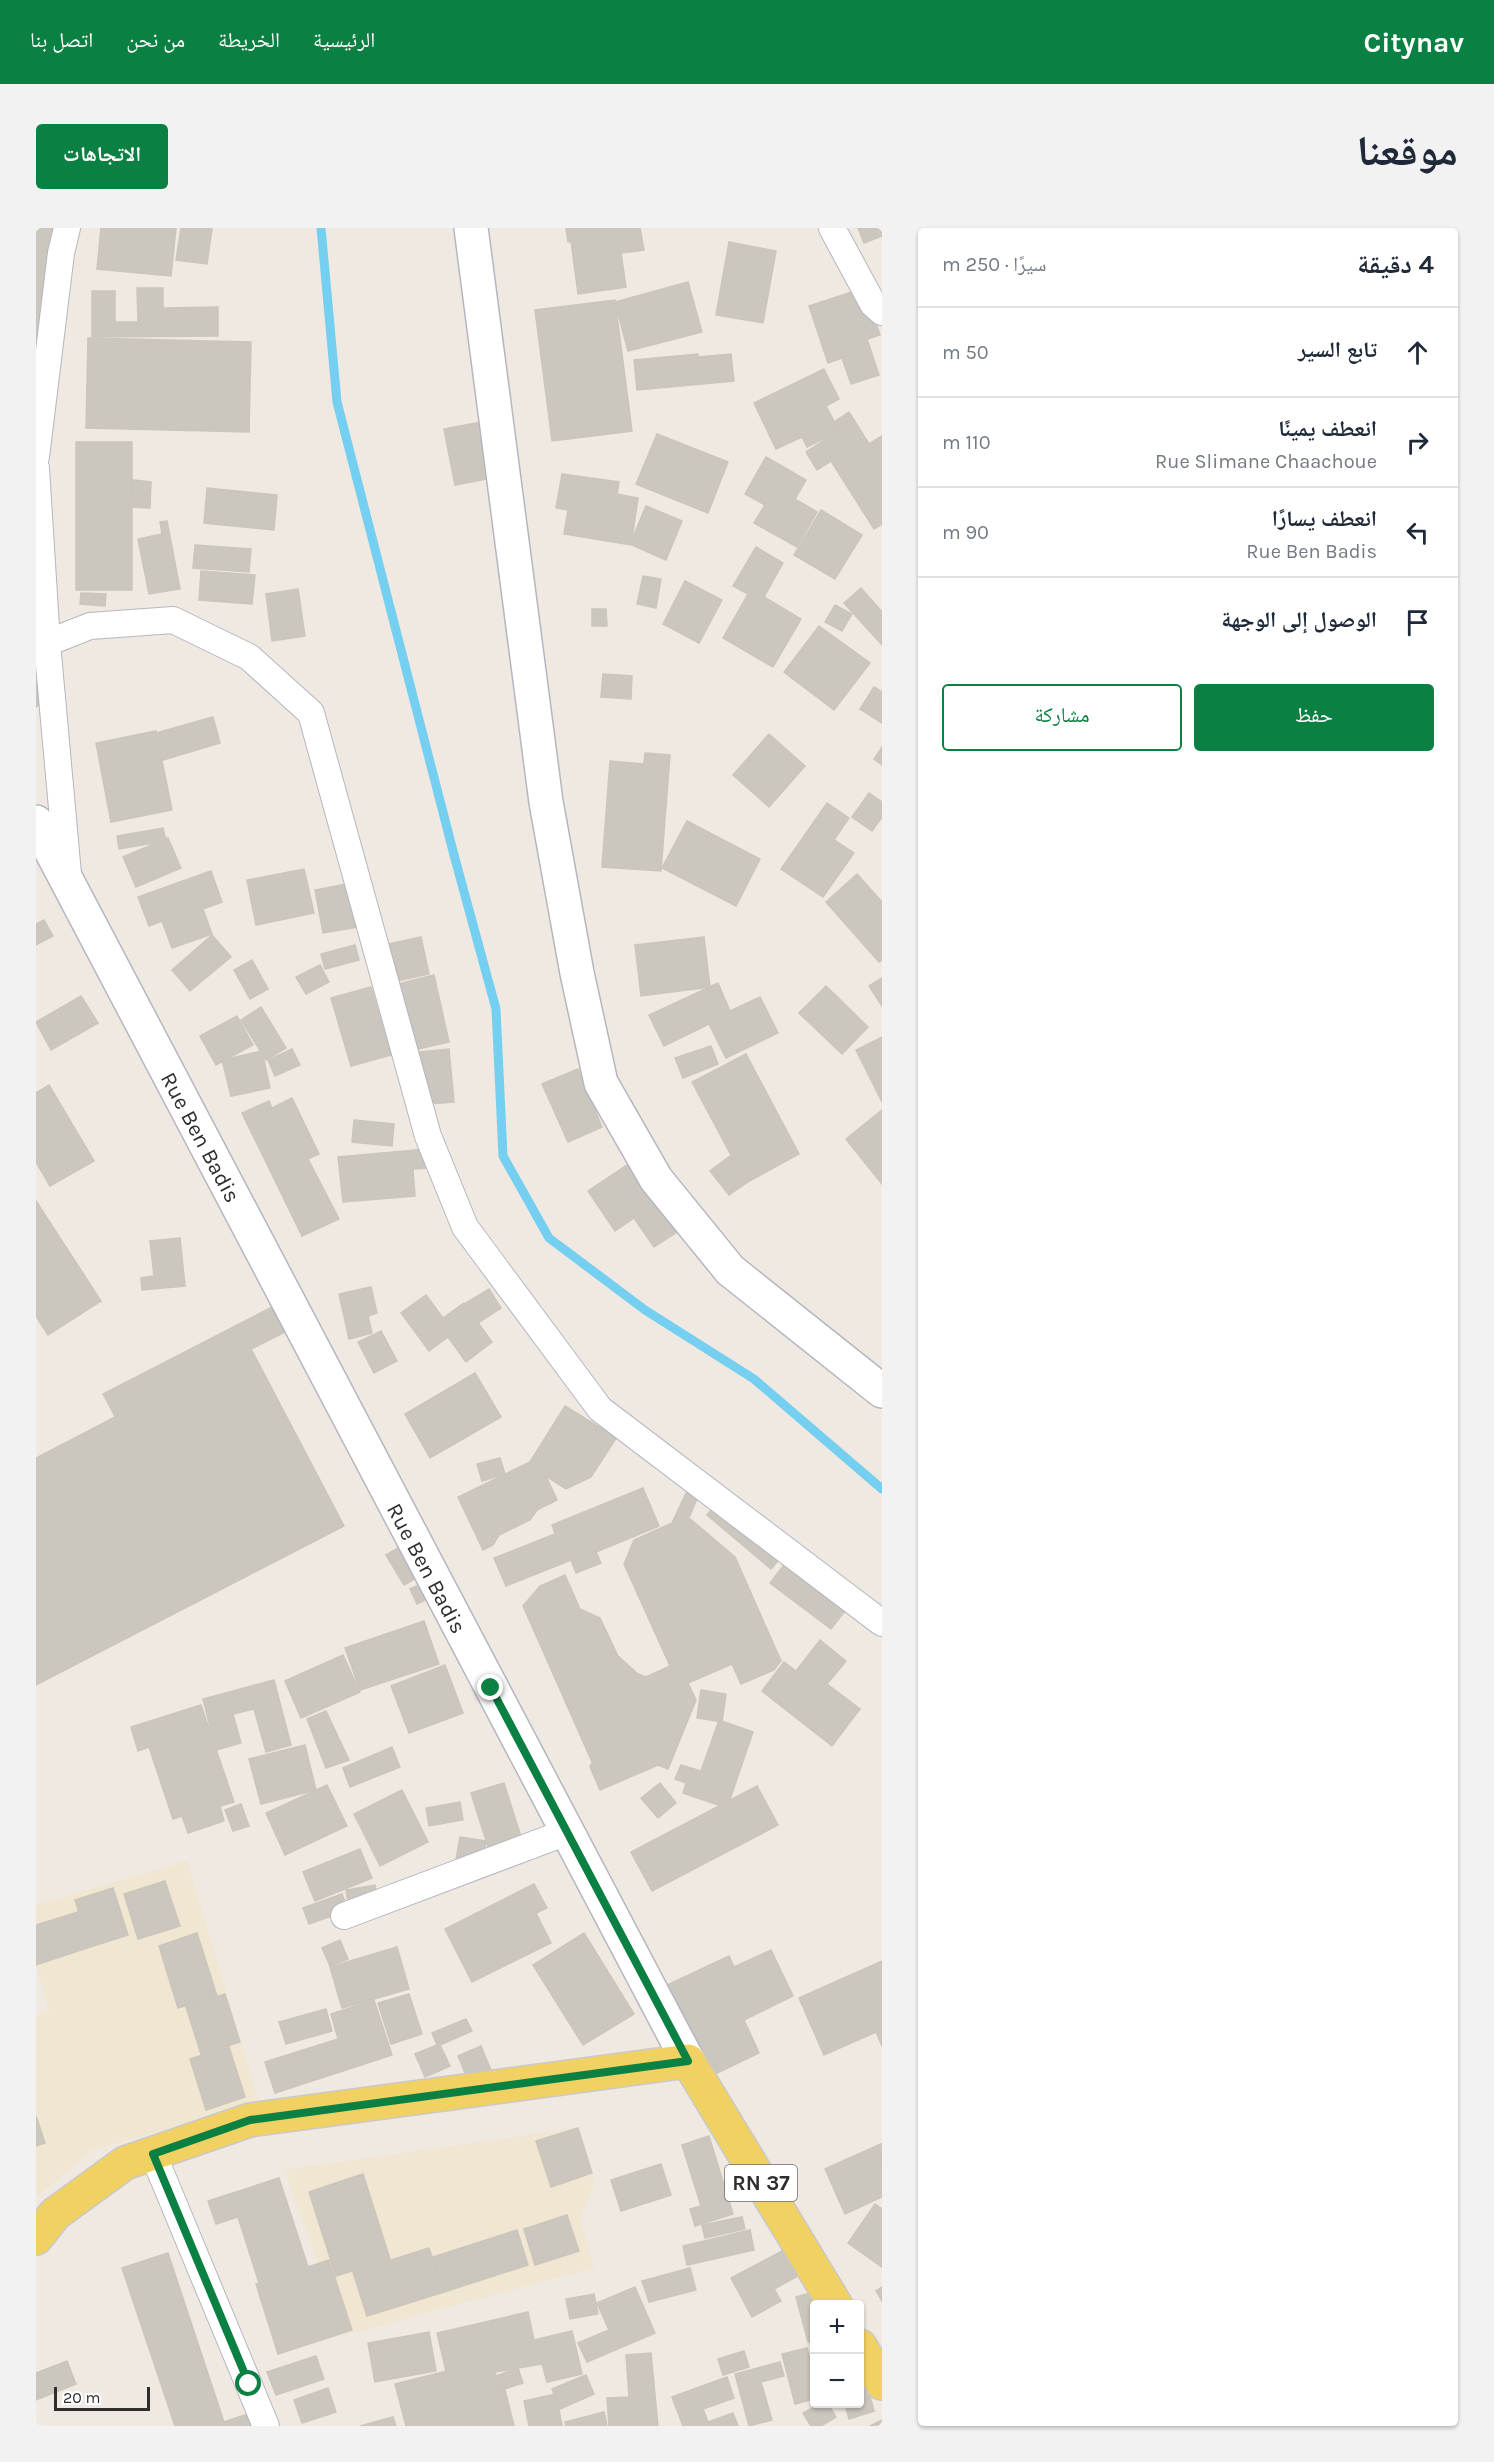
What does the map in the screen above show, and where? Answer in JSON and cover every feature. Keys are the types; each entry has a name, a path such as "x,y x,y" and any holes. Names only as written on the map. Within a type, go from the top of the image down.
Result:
{"main road":[{"path":"36,2238 56,2214 125,2163 250,2120 688,2061"},
{"name":"Rue Ben Badis","path":"688,2061 833,2300"},
{"path":"864,2353 882,2383"}],"street":[{"path":"36,457 61,253 67,228"},
{"path":"471,228 546,802 577,973 601,1083 656,1179 730,1270 882,1391"},
{"path":"832,228 873,304 882,312"},
{"path":"36,468 47,643 68,883"},
{"path":"47,643 90,626 173,620 249,657 311,713 428,1136 465,1227 600,1409 882,1623"},
{"name":"Rue Ben Badis","path":"36,822 688,2061"},
{"path":"344,1916 567,1832"},
{"path":"153,2154 266,2426"}],"shaded area":[{"path":"187,1861 259,2102 91,2151 36,2197 36,2016 49,2011 36,1966 36,1905"},
{"path":"578,2128 595,2182 580,2218 594,2268 345,2335 284,2170"}],"building":[{"path":"36,228 63,228 36,429"},
{"path":"101,228 176,228 171,276 97,269"},
{"path":"181,228 212,229 207,264 176,260"},
{"path":"566,228 640,228 644,250 621,253 626,287 578,294 571,241 568,242"},
{"path":"858,228 882,228 882,236 864,243"},
{"path":"729,242 776,251 763,323 716,315"},
{"path":"688,282 702,332 628,351 615,302"},
{"path":"137,288 163,288 163,308 218,307 218,336 92,337 92,291 115,291 115,322 138,322"},
{"path":"864,288 880,335 867,339 879,375 851,384 842,358 828,363 809,306"},
{"path":"615,300 632,431 552,441 535,310"},
{"path":"88,338 251,342 249,432 86,428"},
{"path":"698,354 698,357 731,354 734,381 637,390 634,360"},
{"path":"824,369 839,399 826,406 839,431 807,447 802,437 776,449 754,403"},
{"path":"849,412 869,444 882,436 882,524 874,529 831,461 817,470 806,452 840,430 834,422"},
{"path":"487,421 497,477 455,485 444,429"},
{"path":"657,434 728,462 708,513 636,484"},
{"path":"76,442 132,442 132,590 76,590"},
{"path":"766,457 806,480 795,499 817,512 797,547 754,523 765,505 745,494"},
{"path":"562,474 619,482 617,494 638,498 631,545 564,534 568,510 556,508"},
{"path":"133,480 151,482 150,508 131,507"},
{"path":"207,488 277,495 274,530 204,523"},
{"path":"646,506 682,521 666,560 630,544"},
{"path":"821,510 862,535 835,579 794,555"},
{"path":"167,521 180,589 149,594 138,539 162,534 160,522"},
{"path":"195,545 251,549 249,572 193,568"},
{"path":"756,547 783,563 764,597 801,619 773,667 723,638 748,594 733,586"},
{"path":"201,571 255,575 252,604 199,600"},
{"path":"643,576 661,579 656,608 637,604"},
{"path":"685,581 722,600 699,643 663,624"},
{"path":"861,588 882,612 882,645 844,603"},
{"path":"298,589 305,636 272,641 266,594"},
{"path":"81,593 106,594 105,606 80,604"},
{"path":"835,605 852,614 842,631 825,622"},
{"path":"592,609 606,609 607,626 592,626"},
{"path":"819,626 870,663 834,710 784,672"},
{"path":"603,674 632,676 631,699 601,697"},
{"path":"36,682 47,700 36,707"},
{"path":"874,687 882,692 882,723 860,709"},
{"path":"213,717 220,743 163,760 156,733"},
{"path":"156,731 172,810 111,822 96,743"},
{"path":"769,734 805,766 769,807 733,775"},
{"path":"882,747 882,765 874,759"},
{"path":"645,753 670,755 661,871 602,867 610,761 644,764"},
{"path":"869,793 882,802 882,817 872,831 852,817"},
{"path":"827,803 849,818 834,840 854,853 823,897 781,869"},
{"path":"687,821 760,859 736,906 662,868"},
{"path":"163,828 166,841 119,849 117,836"},
{"path":"168,838 181,868 136,887 123,857"},
{"path":"304,869 314,913 256,925 247,880"},
{"path":"211,871 222,902 203,909 212,934 172,948 162,921 149,926 138,897"},
{"path":"857,874 882,902 882,960 879,962 826,902"},
{"path":"352,883 359,927 323,933 315,890"},
{"path":"44,920 53,936 36,945 36,924"},
{"path":"212,935 231,957 190,991 172,970"},
{"path":"421,937 429,974 392,982 384,945"},
{"path":"704,937 710,987 641,996 635,945"},
{"path":"355,945 359,960 325,969 321,954"},
{"path":"252,960 268,989 250,999 234,970"},
{"path":"320,965 329,982 306,994 296,977"},
{"path":"434,975 449,1042 409,1051 394,985"},
{"path":"882,978 882,1006 869,986"},
{"path":"718,983 730,1011 760,997 778,1033 726,1058 709,1024 664,1046 649,1015"},
{"path":"826,986 868,1027 842,1054 799,1013"},
{"path":"371,987 391,1055 351,1066 331,998"},
{"path":"81,996 98,1023 51,1050 36,1022"},
{"path":"261,1007 286,1048 266,1060 241,1020"},
{"path":"237,1016 253,1045 216,1065 200,1036"},
{"path":"882,1037 882,1102 856,1050"},
{"path":"711,1046 718,1064 683,1078 675,1058"},
{"path":"292,1049 300,1065 275,1076 268,1060"},
{"path":"449,1049 454,1102 415,1105 410,1053"},
{"path":"262,1051 270,1088 231,1096 222,1060"},
{"path":"746,1054 799,1154 746,1183 692,1082"},
{"path":"578,1069 602,1127 568,1142 542,1084"},
{"path":"49,1085 94,1161 50,1186 36,1162 36,1093"},
{"path":"292,1098 319,1154 308,1159 339,1219 302,1236 242,1113 269,1101 272,1108"},
{"path":"882,1110 882,1184 846,1139"},
{"path":"354,1120 394,1124 392,1146 352,1142"},
{"path":"427,1149 429,1168 413,1169 415,1196 343,1202 338,1157"},
{"path":"730,1156 749,1181 729,1195 710,1171"},
{"path":"630,1163 677,1232 654,1247 634,1218 615,1231 588,1191"},
{"path":"36,1201 101,1301 48,1335 36,1316"},
{"path":"180,1238 185,1286 142,1290 141,1278 154,1276 150,1241"},
{"path":"371,1287 377,1313 368,1316 372,1333 349,1339 339,1294"},
{"path":"489,1289 501,1308 478,1323 466,1303"},
{"path":"426,1295 443,1318 464,1303 492,1342 466,1362 448,1337 429,1351 401,1313"},
{"path":"272,1307 285,1332 116,1418 103,1394"},
{"path":"381,1331 397,1361 374,1373 358,1342"},
{"path":"250,1347 344,1526 36,1685 36,1458"},
{"path":"475,1373 501,1417 430,1458 405,1414"},
{"path":"565,1406 602,1429 630,1417 591,1477 566,1489 546,1476 557,1500 537,1510 530,1520 499,1535 493,1545 483,1550 458,1497 530,1462"},
{"path":"500,1458 505,1474 482,1481 477,1464"},
{"path":"696,1472 705,1480 689,1518 735,1557 781,1661 774,1670 741,1684 732,1664 688,1683 696,1700 668,1769 658,1765 600,1790 590,1767 592,1762 523,1606 540,1586 565,1575 580,1609 600,1618 618,1656 638,1674 646,1677 670,1666 624,1564 634,1540 672,1523"},
{"path":"643,1488 659,1526 596,1552 601,1563 576,1573 571,1560 506,1586 494,1558 555,1534 552,1525"},
{"path":"725,1494 789,1548 771,1569 707,1515"},
{"path":"408,1542 425,1573 404,1585 386,1555"},
{"path":"794,1552 855,1598 831,1629 770,1583"},
{"path":"428,1581 435,1595 417,1604 410,1589"},
{"path":"424,1621 439,1664 360,1690 345,1648"},
{"path":"820,1640 846,1661 827,1684 860,1709 832,1746 762,1691 784,1662 796,1671"},
{"path":"343,1655 360,1692 301,1718 285,1681"},
{"path":"445,1665 463,1713 409,1733 391,1686"},
{"path":"274,1680 291,1745 266,1752 254,1709 233,1714 241,1743 216,1750 203,1699"},
{"path":"701,1690 726,1694 722,1722 697,1718"},
{"path":"201,1705 234,1802 220,1806 224,1821 188,1833 182,1816 173,1819 149,1747 138,1751 131,1727"},
{"path":"326,1711 349,1760 326,1768 307,1719"},
{"path":"719,1720 753,1732 727,1808 683,1793 686,1783 675,1779 681,1765 701,1771"},
{"path":"305,1745 316,1790 261,1804 249,1759"},
{"path":"392,1747 400,1767 350,1787 343,1768"},
{"path":"504,1783 522,1840 489,1850 471,1793"},
{"path":"660,1783 676,1803 658,1818 641,1798"},
{"path":"327,1785 347,1826 285,1855 266,1813"},
{"path":"757,1786 778,1825 652,1891 631,1852"},
{"path":"402,1790 428,1842 380,1866 354,1814"},
{"path":"460,1802 463,1820 429,1826 426,1808"},
{"path":"241,1804 249,1826 233,1831 225,1810"},
{"path":"460,1837 486,1841 481,1875 454,1871"},
{"path":"360,1849 372,1878 315,1901 303,1872"},
{"path":"165,1881 180,1926 138,1939 124,1894"},
{"path":"534,1884 547,1908 536,1913 551,1943 472,1982 445,1929"},
{"path":"375,1885 378,1903 349,1909 346,1890"},
{"path":"113,1888 128,1935 90,1947 75,1900"},
{"path":"342,1894 348,1910 309,1924 303,1908"},
{"path":"78,1912 90,1947 36,1965 36,1925"},
{"path":"197,1933 217,1996 178,2008 159,1946"},
{"path":"584,1933 634,2014 583,2045 533,1965"},
{"path":"340,1940 348,1959 330,1966 322,1948"},
{"path":"397,1947 409,1989 342,2008 330,1967"},
{"path":"771,1950 793,1996 744,2020 759,2053 709,2077 665,1986 729,1956 734,1967"},
{"path":"882,1961 882,2046 876,2032 824,2055 799,1998"},
{"path":"225,1994 240,2042 201,2054 186,2007"},
{"path":"409,1994 422,2034 391,2044 378,2003"},
{"path":"374,2000 392,2055 275,2093 265,2062 338,2039 331,2014"},
{"path":"326,2009 332,2031 286,2044 279,2022"},
{"path":"466,2019 472,2031 440,2045 450,2066 425,2077 415,2054 437,2045 432,2033"},
{"path":"481,2046 493,2075 470,2085 458,2056"},
{"path":"229,2047 245,2097 206,2110 190,2059"},
{"path":"36,2116 45,2143 36,2146"},
{"path":"578,2128 592,2173 551,2187 536,2141"},
{"path":"709,2136 733,2214 695,2226 690,2209 701,2206 682,2145"},
{"path":"881,2144 882,2197 845,2214 825,2169"},
{"path":"661,2164 671,2195 621,2211 611,2180"},
{"path":"363,2174 390,2259 336,2276 309,2192"},
{"path":"279,2178 308,2267 329,2260 352,2330 278,2354 238,2217 216,2224 208,2201"},
{"path":"875,2204 882,2209 882,2267 848,2243"},
{"path":"567,2215 579,2251 535,2265 524,2229"},
{"path":"742,2217 745,2229 705,2238 702,2225"},
{"path":"517,2230 528,2265 444,2292 433,2257"},
{"path":"750,2230 754,2250 687,2265 683,2246"},
{"path":"429,2248 444,2292 367,2316 353,2272"},
{"path":"784,2250 798,2276 774,2289 781,2301 752,2317 731,2278"},
{"path":"168,2253 224,2422 254,2412 259,2426 175,2426 122,2268"},
{"path":"690,2268 696,2290 649,2302 642,2281"},
{"path":"635,2287 655,2333 587,2362 578,2343 609,2330 597,2303"},
{"path":"882,2287 882,2301 876,2291"},
{"path":"824,2289 827,2300 810,2300 810,2342 808,2342 796,2297"},
{"path":"594,2294 598,2314 570,2319 566,2299"},
{"path":"528,2312 534,2340 572,2331 582,2374 547,2382 542,2364 495,2372 500,2391 505,2390 514,2426 459,2426 437,2333"},
{"path":"429,2332 436,2371 375,2382 368,2343"},
{"path":"807,2348 810,2360 810,2400 795,2404 782,2354"},
{"path":"744,2351 749,2367 723,2375 718,2359"},
{"path":"651,2353 658,2426 609,2426 607,2398 629,2397 626,2355"},
{"path":"316,2356 324,2379 276,2395 267,2372"},
{"path":"67,2361 76,2384 36,2400 36,2373"},
{"path":"780,2362 784,2376 761,2382 772,2420 749,2426 735,2374"},
{"path":"518,2368 523,2383 501,2390 496,2376"},
{"path":"447,2371 461,2426 406,2426 395,2384"},
{"path":"586,2375 594,2394 560,2409 552,2389"},
{"path":"727,2377 734,2398 703,2409 708,2422 733,2413 738,2426 683,2426 672,2397"},
{"path":"328,2388 336,2412 302,2423 294,2400"},
{"path":"868,2389 874,2411 849,2419 846,2408 864,2408 864,2390"},
{"path":"556,2394 562,2426 529,2426 524,2401"},
{"path":"812,2408 830,2408 836,2417 821,2426 811,2426 803,2413"},
{"path":"604,2412 607,2426 566,2426 565,2422"},
{"path":"393,2417 396,2426 360,2426"},
{"path":"882,2420 882,2426 870,2426"}],"waterway":[{"path":"321,228 337,402 496,1009 503,1156 549,1238 645,1310 754,1379 882,1489"}],"route":[{"path":"249,2384 153,2154 250,2120 688,2061 491,1688"}]}
